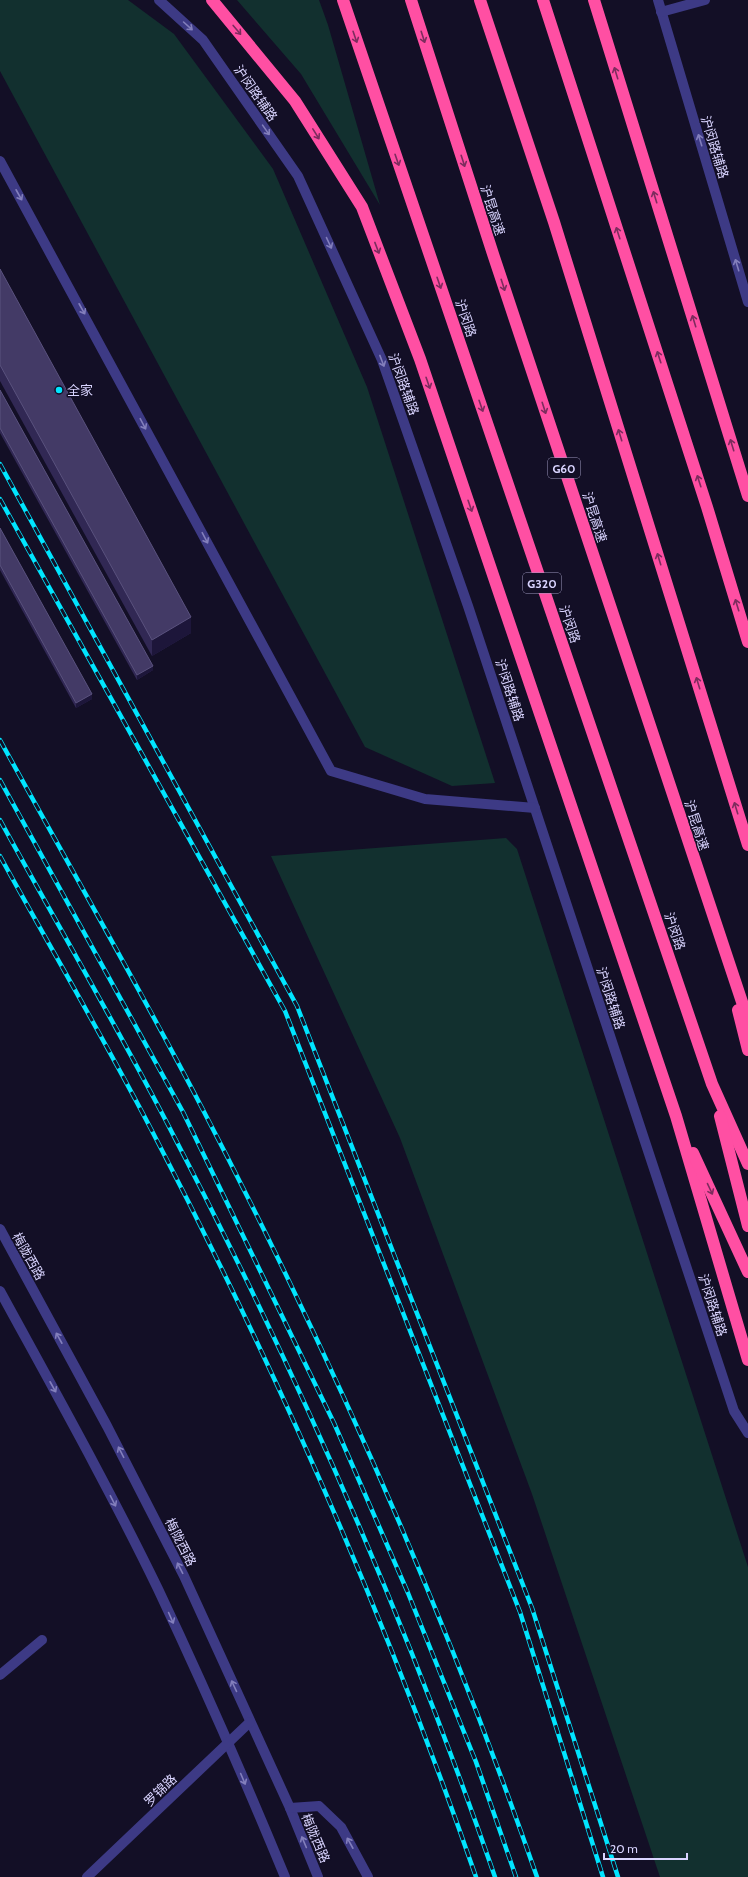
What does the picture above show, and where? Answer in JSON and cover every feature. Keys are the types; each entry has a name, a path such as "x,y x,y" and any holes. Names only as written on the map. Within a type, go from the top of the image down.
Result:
{"highway":[{"path":"212,0 295,101 362,206 420,360 676,1116 748,1360"},
{"name":"沪闵路","path":"343,0 712,1084 748,1164"},
{"name":"沪昆高速","path":"411,0 494,257 748,1020"},
{"path":"480,0 554,222 748,845"},
{"path":"543,0 707,507 748,642"},
{"path":"594,0 748,496"},
{"path":"719,935 748,1050"},
{"path":"712,1084 748,1226"},
{"path":"676,1116 748,1272"}],"street":[{"name":"沪闵路辅路","path":"159,0 203,40 298,176 382,360 468,606 734,1411 748,1433"},
{"name":"沪闵路辅路","path":"658,0 748,302"},
{"path":"661,12 705,0"},
{"path":"0,161 331,771 425,800 535,808"},
{"name":"梅陇西路","path":"0,1230 107,1426 184,1576 290,1808 318,1877"},
{"path":"0,1291 82,1439 150,1575 228,1743 285,1877"},
{"path":"0,1675 42,1640"},
{"name":"罗锦路","path":"87,1877 250,1722"},
{"path":"290,1808 319,1806 341,1827 368,1877"}],"green space":[{"path":"0,0 128,0 174,34 273,169 367,387 495,783 452,786 365,747 0,71"},
{"path":"237,0 319,0 328,25 380,205 301,74"},
{"path":"506,838 517,849 748,1567 748,1877 660,1877 532,1494 400,1138 271,856"}],"building":[{"path":"0,269 191,617 152,640 0,365"},
{"path":"0,390 153,666 137,675 0,428"},
{"path":"0,528 92,694 76,703 0,565"}],"railway":[{"path":"0,464 297,1006 532,1608 618,1877"},
{"path":"0,499 285,1011 520,1612 603,1877"},
{"path":"0,740 177,1060 249,1200 295,1294 340,1390 425,1582 464,1680 537,1877"},
{"path":"0,780 183,1112 334,1423 408,1593 476,1762 516,1877"},
{"path":"0,820 165,1119 258,1304 302,1397 385,1587 460,1780 495,1877"},
{"path":"0,856 151,1129 242,1311 286,1404 367,1591 442,1781 476,1877"}],"place":[{"name":"全家","path":"59,390"}]}
